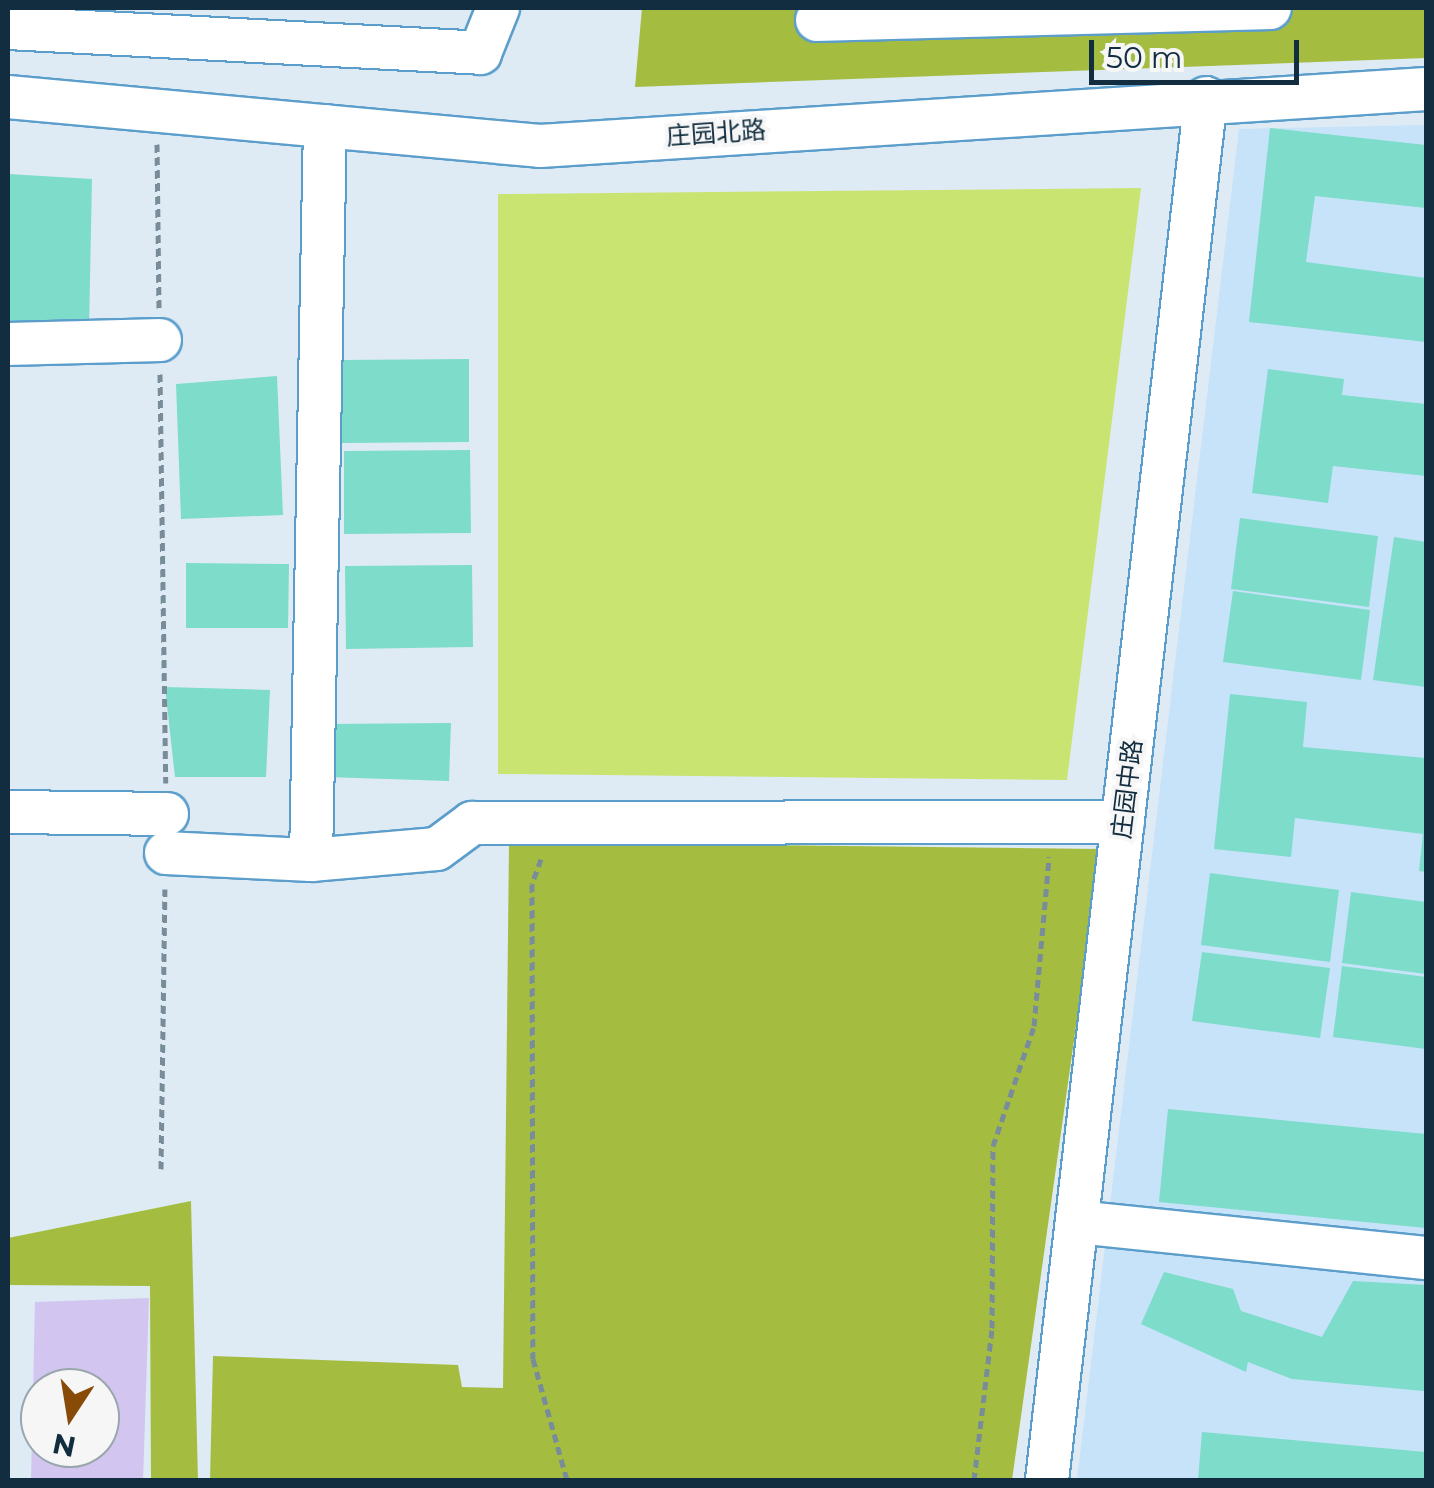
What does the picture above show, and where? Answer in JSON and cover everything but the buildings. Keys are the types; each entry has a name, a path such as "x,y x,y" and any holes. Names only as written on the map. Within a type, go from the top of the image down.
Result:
{"street":[{"path":"8,28 480,53 498,8"},
{"path":"817,20 921,10 1270,8"},
{"name":"庄园北路","path":"8,97 540,146 1206,98 1426,90"},
{"name":"庄园中路","path":"1046,1480 1206,98"},
{"path":"311,860 325,126"},
{"path":"8,344 160,340"},
{"path":"8,812 311,860 436,849 472,823 1123,822"},
{"path":"1077,1222 1426,1258"}],"path":[{"path":"156,111 166,834 160,1169"},
{"path":"974,1480 992,1328 993,1146 1034,1026 1052,822"},
{"path":"555,823 532,884 533,1360 567,1480"}],"shaded area":[{"path":"1426,125 1426,1480 1077,1480 1239,129"},
{"path":"149,1298 143,1480 31,1480 31,1468 120,1468 120,1368 34,1368 35,1302"}],"green space":[{"path":"642,8 1426,8 1426,58 635,87"},
{"path":"1141,188 1067,780 498,774 498,194"},
{"path":"509,842 1101,849 1012,1480 210,1480 213,1356 458,1365 462,1387 503,1388"},
{"path":"191,1201 198,1480 151,1480 150,1286 8,1285 8,1238"}]}
